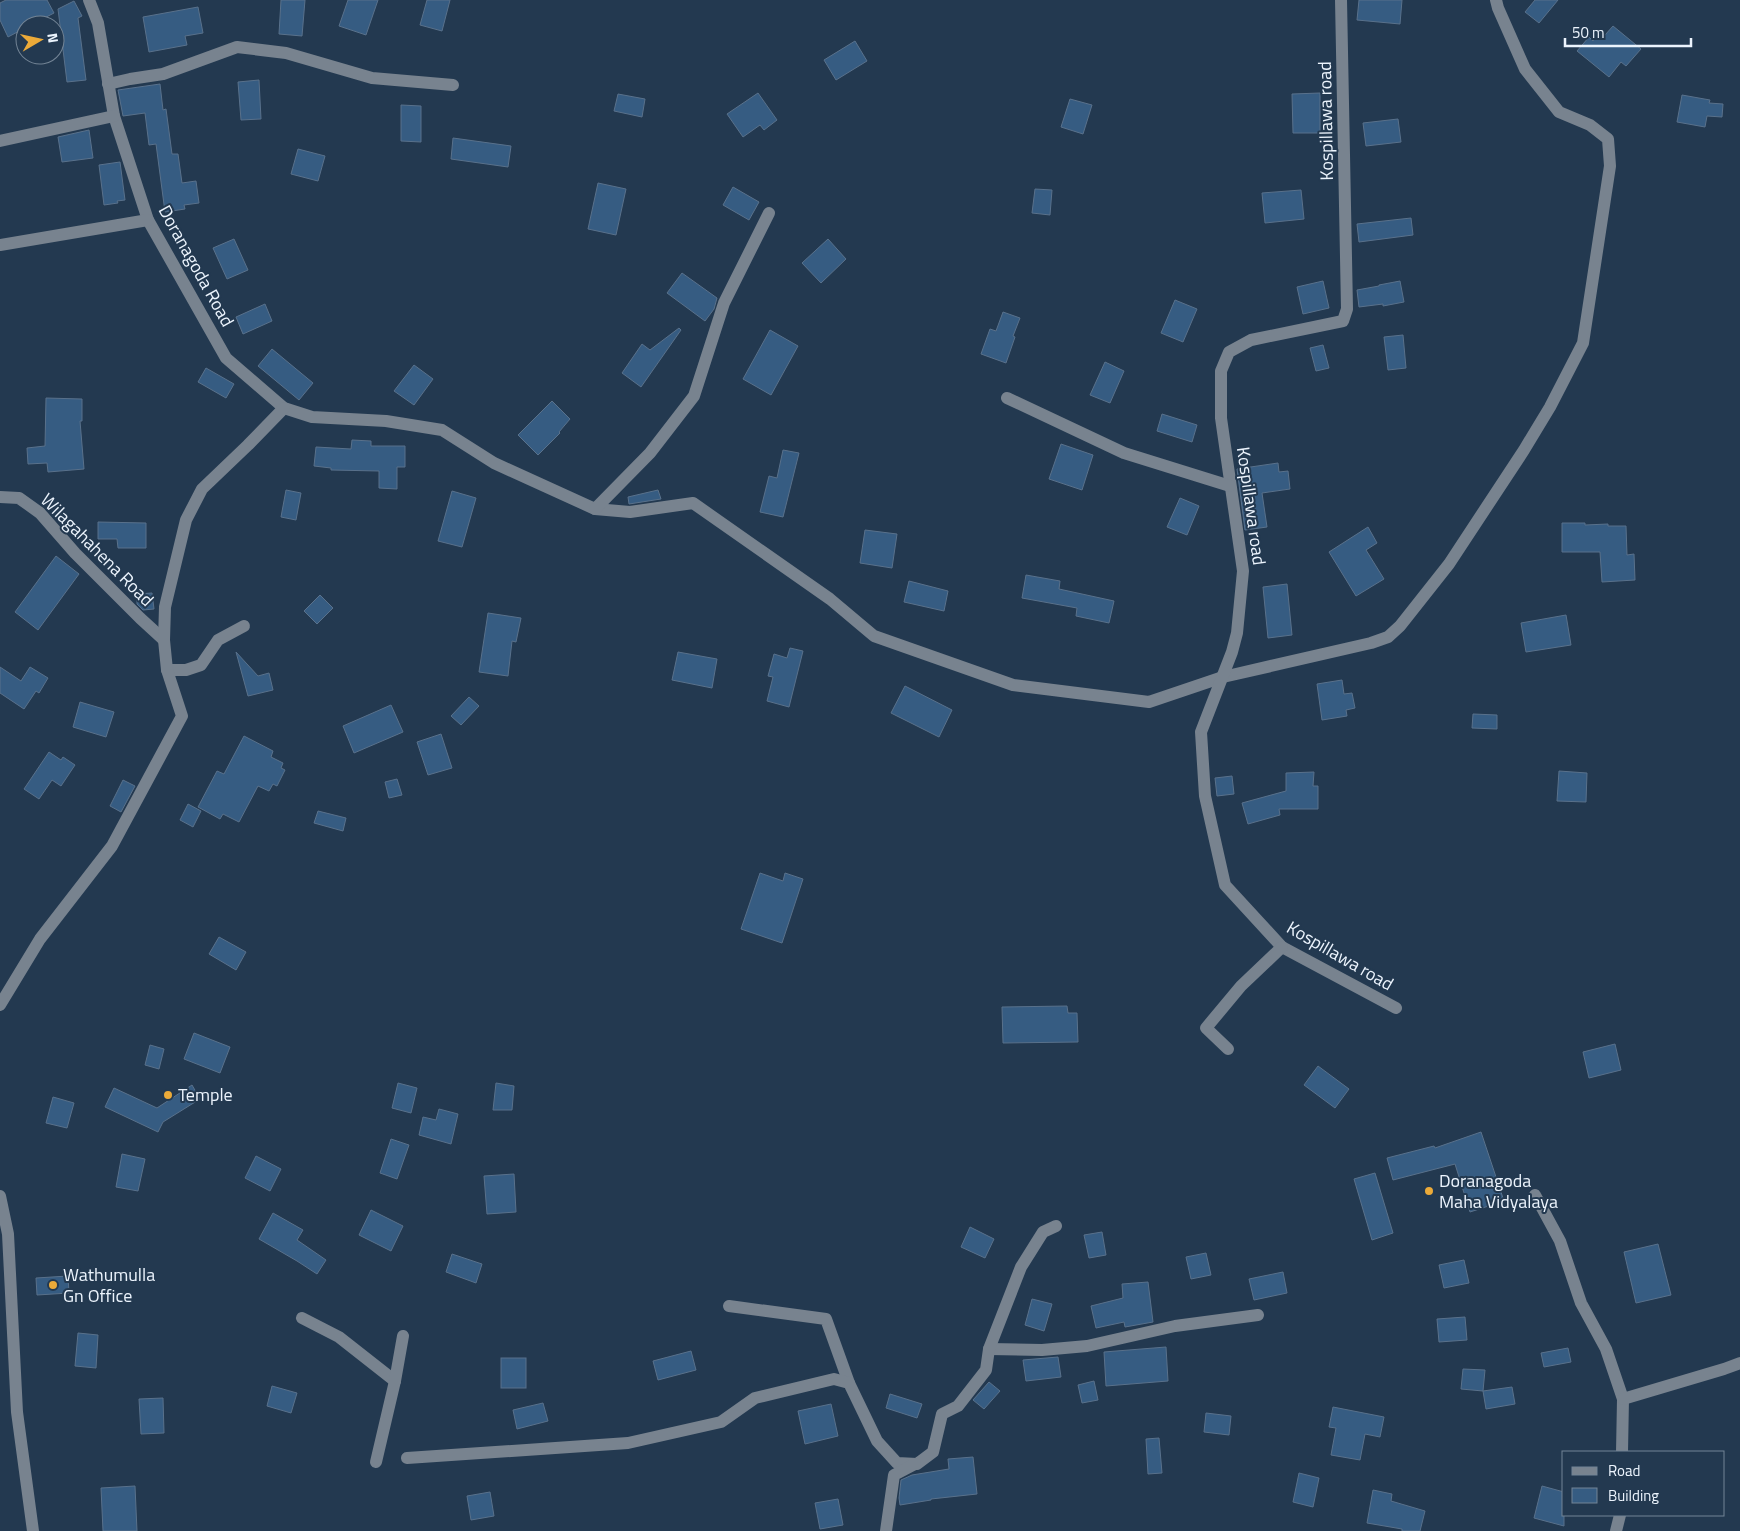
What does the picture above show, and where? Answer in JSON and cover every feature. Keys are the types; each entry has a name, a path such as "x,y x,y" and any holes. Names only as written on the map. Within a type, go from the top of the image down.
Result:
{"street":[{"name":"Doranagoda Road","path":"89,0 98,23 114,116 148,220 226,358 284,408"},
{"name":"Kospillawa road","path":"1341,0 1347,309 1343,321 1251,340 1229,352 1221,371 1221,409 1243,571 1237,633 1223,677 1201,732 1205,796 1225,886 1282,946 1396,1008"},
{"path":"0,1005 40,939 112,846 182,716 167,670 164,640 165,607 186,520 202,489 284,408 312,418 386,420 442,430 494,463 595,509 630,512 693,502 830,599 874,636 1013,685 1150,702 1223,677 1371,643 1388,637 1400,626 1449,564 1524,450 1550,407 1583,343 1610,166 1608,139 1590,125 1560,112 1525,69 1496,0"},
{"path":"108,84 164,74 237,47 286,53 372,78 453,85"},
{"path":"0,141 114,116"},
{"path":"595,509 650,453 694,396 724,303 769,213"},
{"path":"0,245 148,220"},
{"path":"1007,398 1124,453 1230,486"},
{"name":"Wilagahahena Road","path":"0,497 19,498 40,514 75,553 164,640"},
{"path":"167,670 186,670 201,666 218,640 244,626"},
{"path":"1228,1049 1206,1028 1242,986 1282,946"},
{"path":"1535,1195 1560,1241 1581,1303 1606,1349 1623,1400 1622,1451"},
{"path":"0,1196 8,1234 17,1412 33,1531"},
{"path":"886,1531 894,1475 917,1464 933,1452 942,1414 958,1406 986,1370 989,1349 1020,1267 1043,1232 1056,1226"},
{"path":"729,1306 826,1319 849,1383 877,1441 897,1463 917,1464"},
{"path":"989,1349 1042,1350 1087,1346 1175,1326 1258,1315"},
{"path":"302,1318 339,1337 395,1381"},
{"path":"376,1462 395,1381 403,1336"},
{"path":"1623,1400 1740,1363"},
{"path":"407,1458 628,1443 721,1422 755,1398 834,1379 849,1383"},
{"path":"1616,1531 1620,1516"}],"building":[{"path":"6,0 47,0 54,13 50,15 15,15 15,33 8,37 0,20 0,3"},
{"path":"281,0 305,0 302,36 279,34"},
{"path":"348,0 378,0 366,35 339,26"},
{"path":"427,0 450,0 442,31 420,25"},
{"path":"1359,0 1402,0 1400,24 1357,20"},
{"path":"1535,0 1558,0 1539,23 1525,12"},
{"path":"74,1 82,16 78,18 86,80 67,82 65,65 65,15 59,15 58,9"},
{"path":"198,7 203,33 185,36 187,45 149,52 143,17"},
{"path":"1613,26 1641,49 1626,66 1621,62 1609,77 1577,51 1589,37 1593,41 1600,31 1605,35"},
{"path":"855,41 867,61 836,80 824,60"},
{"path":"259,80 261,119 241,120 238,82"},
{"path":"160,84 163,110 166,109 172,154 178,154 182,183 196,181 199,203 184,205 185,209 165,212 156,144 149,145 145,113 123,116 118,90"},
{"path":"758,93 777,120 764,130 760,125 743,137 727,114"},
{"path":"1320,93 1320,133 1293,133 1292,94"},
{"path":"618,94 645,99 642,117 614,111"},
{"path":"1682,95 1710,100 1709,103 1723,104 1722,117 1707,116 1705,127 1677,122"},
{"path":"1070,99 1092,105 1083,134 1061,127"},
{"path":"401,105 421,106 421,142 401,141"},
{"path":"1398,119 1401,142 1366,146 1363,123"},
{"path":"89,130 93,158 62,162 58,137"},
{"path":"453,138 511,146 508,167 451,159"},
{"path":"298,149 325,156 318,181 291,174"},
{"path":"120,162 125,200 104,205 99,165"},
{"path":"598,183 626,189 616,235 588,229"},
{"path":"733,187 759,202 749,220 723,205"},
{"path":"1035,189 1052,190 1050,215 1032,213"},
{"path":"1301,190 1304,219 1265,223 1262,193"},
{"path":"1411,218 1413,235 1359,242 1357,224"},
{"path":"234,239 248,270 227,279 213,248"},
{"path":"828,239 846,259 821,283 802,263"},
{"path":"682,273 717,298 714,309 705,321 667,293"},
{"path":"1323,281 1329,308 1303,314 1297,287"},
{"path":"1400,281 1404,302 1383,306 1383,304 1359,307 1357,290"},
{"path":"1175,300 1197,309 1183,342 1161,333"},
{"path":"265,304 272,321 243,334 236,317"},
{"path":"1003,312 1020,318 1006,363 981,354 990,329 996,331"},
{"path":"679,328 681,330 641,387 622,373 642,344 650,350"},
{"path":"770,330 798,346 771,395 743,379"},
{"path":"1403,335 1406,368 1388,370 1384,337"},
{"path":"1323,345 1329,368 1316,371 1310,348"},
{"path":"272,349 313,383 299,400 258,366"},
{"path":"1105,362 1124,371 1110,403 1090,395"},
{"path":"414,365 433,379 414,405 394,391"},
{"path":"206,368 234,384 226,398 198,382"},
{"path":"46,398 82,399 82,421 80,421 84,469 48,472 47,463 28,464 27,448 45,446"},
{"path":"552,401 570,419 560,433 538,455 518,435"},
{"path":"1162,414 1197,425 1192,442 1157,431"},
{"path":"352,440 371,441 371,446 405,446 405,467 397,467 397,489 379,488 379,471 331,470 331,468 314,466 316,447 351,449"},
{"path":"1061,444 1093,455 1082,490 1049,479"},
{"path":"783,450 799,453 783,517 760,512 769,476 777,478"},
{"path":"1278,463 1279,472 1288,471 1290,489 1262,493 1267,527 1245,530 1237,469"},
{"path":"286,490 301,493 296,520 281,517"},
{"path":"658,490 661,499 629,504 628,497"},
{"path":"452,491 476,498 462,547 438,541"},
{"path":"1180,498 1199,506 1187,535 1167,527"},
{"path":"98,522 146,523 146,548 118,548 117,539 98,539"},
{"path":"1562,523 1626,526 1627,555 1634,554 1635,580 1602,582 1600,552 1562,552"},
{"path":"1368,527 1377,543 1366,550 1384,579 1356,596 1329,552"},
{"path":"865,530 897,534 892,568 860,563"},
{"path":"56,556 79,574 38,630 15,612"},
{"path":"1026,575 1060,581 1059,589 1114,601 1109,623 1076,616 1077,608 1022,598"},
{"path":"909,581 948,591 944,611 904,602"},
{"path":"1287,584 1292,635 1268,638 1263,587"},
{"path":"152,593 154,609 143,610 137,604 137,594"},
{"path":"320,595 333,608 317,624 304,611"},
{"path":"488,613 521,618 516,642 512,641 508,676 479,672"},
{"path":"1566,615 1571,645 1526,652 1521,623"},
{"path":"790,648 803,651 789,707 767,701 773,677 768,676 774,654 787,658"},
{"path":"236,652 258,676 269,673 273,690 248,696"},
{"path":"678,652 717,659 712,688 672,680"},
{"path":"0,667 21,681 30,667 48,678 39,693 36,691 24,709 0,693"},
{"path":"1342,680 1344,694 1352,693 1355,708 1346,710 1347,716 1322,720 1317,684"},
{"path":"905,686 952,710 939,737 891,713"},
{"path":"469,697 479,706 461,725 451,716"},
{"path":"80,702 114,712 106,737 73,727"},
{"path":"391,705 403,732 354,753 343,726"},
{"path":"1473,714 1497,715 1497,729 1472,728"},
{"path":"441,734 452,768 428,775 417,742"},
{"path":"244,736 273,751 271,757 283,763 281,768 285,770 277,786 273,784 269,791 258,786 239,822 223,814 220,819 198,807 217,771 224,774"},
{"path":"49,752 61,760 63,757 75,765 61,786 52,780 39,799 24,789"},
{"path":"1559,771 1587,773 1586,802 1557,801"},
{"path":"1314,772 1313,786 1318,786 1318,809 1279,809 1280,815 1248,824 1242,803 1286,791 1286,773"},
{"path":"1232,776 1234,794 1217,796 1215,778"},
{"path":"397,779 402,795 389,798 385,782"},
{"path":"123,780 135,786 121,812 110,806"},
{"path":"188,804 201,811 193,827 180,820"},
{"path":"318,811 346,818 343,831 314,823"},
{"path":"760,873 783,881 785,873 803,879 782,943 741,929"},
{"path":"219,937 246,952 236,970 209,954"},
{"path":"1067,1006 1068,1013 1077,1013 1078,1042 1003,1043 1002,1007"},
{"path":"194,1033 230,1047 220,1073 184,1059"},
{"path":"1615,1044 1621,1070 1589,1078 1583,1052"},
{"path":"150,1045 164,1049 159,1069 145,1065"},
{"path":"1318,1066 1349,1089 1335,1108 1304,1085"},
{"path":"398,1083 417,1088 411,1113 392,1108"},
{"path":"496,1083 514,1086 512,1110 493,1110"},
{"path":"192,1085 200,1099 163,1122 158,1132 105,1107 114,1088 157,1108"},
{"path":"53,1097 74,1103 67,1128 46,1123"},
{"path":"439,1109 458,1114 451,1144 419,1135 423,1117 436,1120"},
{"path":"1481,1132 1504,1201 1470,1212 1455,1164 1393,1180 1387,1158 1434,1146 1435,1148"},
{"path":"391,1139 409,1145 397,1179 380,1173"},
{"path":"122,1154 145,1159 138,1191 116,1187"},
{"path":"256,1156 281,1169 270,1191 245,1178"},
{"path":"1375,1173 1393,1233 1372,1240 1354,1179"},
{"path":"514,1174 516,1212 487,1214 484,1176"},
{"path":"371,1210 403,1226 391,1251 359,1235"},
{"path":"273,1213 303,1230 297,1240 326,1260 317,1274 259,1239"},
{"path":"970,1227 994,1239 985,1258 961,1247"},
{"path":"1102,1232 1106,1255 1089,1258 1084,1235"},
{"path":"1658,1244 1671,1295 1636,1303 1624,1252"},
{"path":"1206,1253 1211,1275 1191,1279 1186,1257"},
{"path":"452,1254 482,1264 476,1283 446,1272"},
{"path":"1464,1260 1469,1283 1444,1288 1439,1265"},
{"path":"1283,1272 1287,1293 1254,1300 1249,1279"},
{"name":"Wathumulla Gn Office","path":"68,1276 69,1293 37,1295 36,1278"},
{"path":"1148,1282 1153,1322 1125,1327 1124,1322 1096,1328 1091,1306 1123,1298 1122,1284"},
{"path":"1032,1299 1052,1304 1044,1331 1025,1325"},
{"path":"1465,1317 1467,1340 1439,1342 1437,1319"},
{"path":"78,1333 98,1335 96,1368 75,1366"},
{"path":"1166,1347 1168,1381 1106,1386 1104,1352"},
{"path":"1568,1348 1571,1362 1544,1367 1541,1353"},
{"path":"691,1351 696,1370 658,1380 653,1361"},
{"path":"1058,1357 1061,1377 1026,1381 1023,1360"},
{"path":"501,1358 526,1358 526,1388 501,1388"},
{"path":"1463,1369 1485,1370 1483,1391 1461,1389"},
{"path":"1094,1381 1098,1400 1082,1403 1078,1385"},
{"path":"989,1382 1000,1391 984,1409 973,1400"},
{"path":"272,1386 297,1393 291,1413 267,1406"},
{"path":"1512,1387 1515,1404 1486,1409 1483,1391"},
{"path":"890,1394 922,1404 917,1418 886,1408"},
{"path":"163,1398 164,1433 141,1434 139,1399"},
{"path":"543,1403 548,1421 517,1429 513,1410"},
{"path":"831,1404 838,1436 805,1444 798,1411"},
{"path":"1333,1407 1384,1417 1380,1437 1365,1434 1360,1460 1331,1455 1336,1428 1329,1427"},
{"path":"1206,1413 1231,1416 1229,1435 1204,1432"},
{"path":"1159,1438 1162,1473 1148,1474 1146,1439"},
{"path":"973,1457 977,1494 931,1499 900,1505 901,1480 912,1475 949,1469 948,1459"},
{"path":"1299,1473 1319,1478 1313,1507 1293,1502"},
{"path":"135,1486 137,1531 103,1531 101,1488"},
{"path":"1542,1486 1562,1491 1564,1526 1534,1518"},
{"path":"1373,1490 1392,1494 1391,1501 1425,1511 1420,1531 1402,1531 1402,1529 1367,1523"},
{"path":"490,1492 494,1516 471,1520 467,1496"},
{"path":"838,1499 843,1525 820,1529 815,1503"}],"place":[{"name":"Temple","path":"168,1095"},
{"name":"Doranagoda Maha Vidyalaya","path":"1429,1191"},
{"name":"Wathumulla Gn Office","path":"53,1285"}]}
